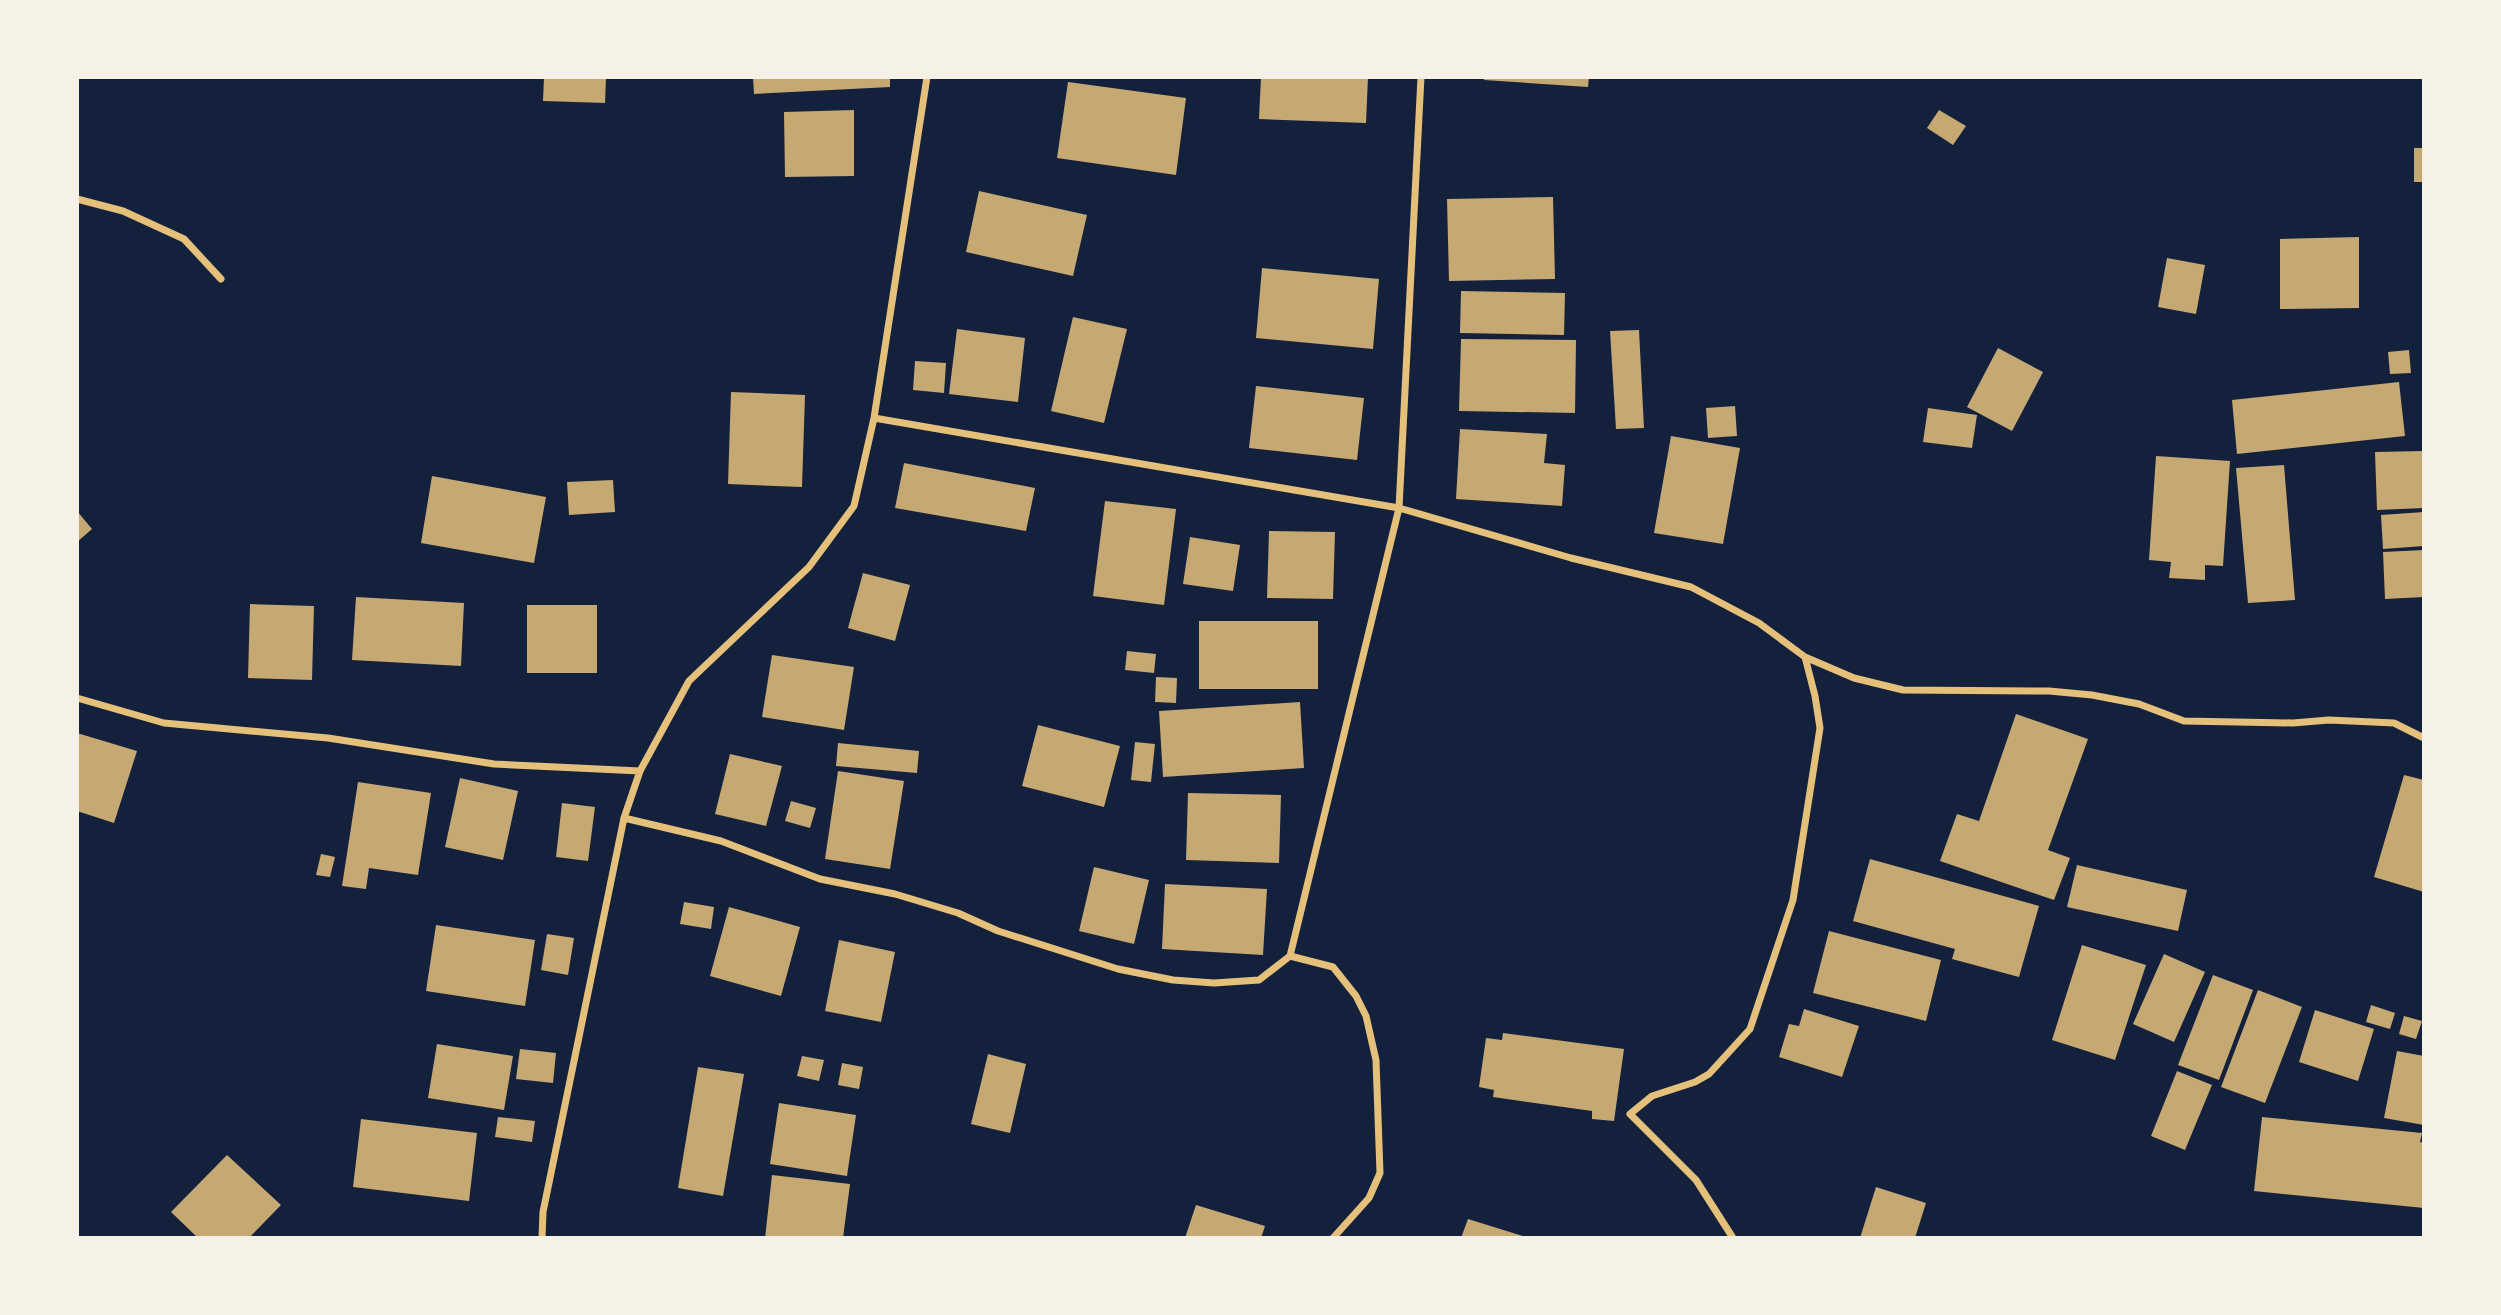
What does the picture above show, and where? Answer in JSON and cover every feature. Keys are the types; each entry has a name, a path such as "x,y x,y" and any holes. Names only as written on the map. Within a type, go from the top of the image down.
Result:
{"street":[{"path":"542,1238 543,1212 624,818 640,771 690,681 809,567 854,506 874,418 927,77"},
{"path":"624,818 721,841 820,879 895,894 958,913 999,931 1118,969 1173,980 1214,983 1259,980 1290,956 1399,508 1421,77"},
{"path":"77,199 123,211 184,239 221,279"},
{"path":"874,418 1399,508 1571,558 1691,587 1759,623 1805,657 1854,678 1903,690 2049,691 2092,695 2139,704 2184,721 2293,723 2329,720 2394,723 2424,738"},
{"path":"1733,1238 1696,1180 1630,1114 1652,1097 1696,1082 1709,1074 1749,1029 1793,900 1820,728 1805,657"},
{"path":"77,698 164,723 328,738 494,764 640,771"},
{"path":"1290,956 1333,967 1356,996 1366,1016 1376,1060 1380,1174 1369,1198 1333,1238"}],"building":[{"path":"544,77 606,77 605,103 543,101"},
{"path":"753,77 890,77 890,87 754,94"},
{"path":"1261,77 1368,77 1366,123 1259,119"},
{"path":"1484,77 1589,77 1588,87 1484,80"},
{"path":"1068,82 1186,98 1176,175 1057,158"},
{"path":"854,110 854,176 785,177 784,112"},
{"path":"1939,110 1966,126 1953,145 1927,128"},
{"path":"2414,148 2424,148 2424,182 2414,182"},
{"path":"979,191 1087,215 1073,276 966,252"},
{"path":"1553,197 1555,279 1449,281 1447,199"},
{"path":"2359,237 2359,308 2280,309 2280,239"},
{"path":"2167,258 2205,265 2196,314 2158,307"},
{"path":"1262,268 1379,279 1373,349 1256,338"},
{"path":"1461,291 1565,293 1564,335 1460,333"},
{"path":"1073,317 1127,329 1104,423 1051,411"},
{"path":"957,329 1025,338 1018,402 949,394"},
{"path":"1639,330 1644,428 1616,429 1610,331"},
{"path":"1461,339 1576,340 1575,413 1459,411"},
{"path":"1998,348 2043,372 2012,431 1967,407"},
{"path":"2409,350 2411,373 2390,374 2388,352"},
{"path":"915,361 946,363 944,393 913,390"},
{"path":"2399,382 2405,436 2237,454 2232,400"},
{"path":"1256,386 1364,398 1357,460 1249,448"},
{"path":"731,392 805,395 802,487 728,484"},
{"path":"1735,406 1737,436 1708,438 1706,408"},
{"path":"1928,408 1977,415 1972,448 1923,442"},
{"path":"1460,429 1547,434 1544,463 1565,465 1562,506 1456,499"},
{"path":"1671,436 1740,448 1723,544 1654,533"},
{"path":"2424,451 2424,508 2377,510 2375,452"},
{"path":"2156,456 2230,461 2223,566 2205,565 2205,580 2169,578 2171,562 2149,560"},
{"path":"904,463 1035,488 1026,531 895,508"},
{"path":"2284,465 2295,600 2248,603 2236,468"},
{"path":"432,476 546,497 534,563 421,543"},
{"path":"613,480 615,512 569,515 567,482"},
{"path":"1105,501 1176,509 1164,605 1093,596"},
{"path":"77,511 92,529 77,542"},
{"path":"2424,512 2424,546 2383,549 2381,515"},
{"path":"1269,531 1335,532 1333,599 1267,598"},
{"path":"1190,537 1240,545 1233,591 1183,584"},
{"path":"2424,550 2424,597 2385,599 2383,552"},
{"path":"863,573 910,585 895,641 848,628"},
{"path":"356,597 464,603 461,666 352,660"},
{"path":"250,604 314,606 312,680 248,678"},
{"path":"527,605 597,605 597,673 527,673"},
{"path":"1199,621 1318,621 1318,689 1199,689"},
{"path":"1127,651 1156,654 1154,673 1125,670"},
{"path":"772,655 854,667 844,730 762,717"},
{"path":"1156,677 1177,678 1176,703 1155,702"},
{"path":"1300,702 1304,768 1163,777 1159,711"},
{"path":"2016,714 2088,739 2048,850 2070,858 2054,900 1940,861 1957,814 1979,821"},
{"path":"1038,725 1120,746 1104,807 1022,786"},
{"path":"77,733 137,751 114,823 77,811"},
{"path":"1135,742 1155,744 1151,782 1131,780"},
{"path":"838,743 919,751 917,773 836,766"},
{"path":"730,754 782,766 766,826 715,814"},
{"path":"838,771 904,781 890,869 825,859"},
{"path":"2404,775 2424,780 2424,892 2374,877"},
{"path":"460,778 518,791 503,860 445,847"},
{"path":"358,782 431,793 418,875 369,868 366,889 342,886"},
{"path":"1188,793 1281,795 1279,863 1186,860"},
{"path":"791,801 816,808 810,828 785,821"},
{"path":"562,803 595,807 588,861 556,857"},
{"path":"321,854 335,857 330,877 316,875"},
{"path":"1870,859 2039,906 2019,977 1952,959 1955,949 1853,921"},
{"path":"2077,865 2187,890 2178,931 2067,907"},
{"path":"1094,867 1149,880 1134,944 1079,931"},
{"path":"1165,884 1267,889 1263,955 1162,949"},
{"path":"684,902 714,907 711,929 680,924"},
{"path":"729,907 800,927 781,996 710,976"},
{"path":"436,925 535,940 525,1006 426,991"},
{"path":"1829,931 1941,960 1926,1021 1813,993"},
{"path":"547,934 574,938 568,975 541,970"},
{"path":"839,940 895,952 881,1022 825,1011"},
{"path":"2082,945 2146,965 2115,1060 2052,1040"},
{"path":"2164,954 2205,972 2174,1042 2133,1024"},
{"path":"2213,975 2253,990 2219,1080 2178,1065"},
{"path":"2258,990 2302,1007 2265,1103 2221,1087"},
{"path":"2371,1005 2395,1013 2390,1029 2366,1022"},
{"path":"1804,1009 1859,1026 1842,1077 1779,1057 1789,1024 1799,1026"},
{"path":"2315,1010 2374,1029 2358,1081 2299,1062"},
{"path":"2404,1016 2422,1021 2416,1039 2399,1034"},
{"path":"1503,1033 1624,1049 1614,1121 1592,1119 1592,1111 1493,1097 1494,1090 1479,1087 1486,1038 1502,1040"},
{"path":"437,1044 513,1056 504,1110 428,1098"},
{"path":"520,1049 556,1053 553,1083 516,1079"},
{"path":"2397,1051 2424,1056 2424,1125 2384,1118"},
{"path":"988,1054 1026,1064 1010,1133 971,1124"},
{"path":"802,1056 824,1060 819,1081 797,1076"},
{"path":"842,1063 863,1067 859,1089 838,1085"},
{"path":"698,1067 744,1074 723,1196 678,1188"},
{"path":"2177,1071 2212,1085 2185,1150 2151,1136"},
{"path":"779,1103 856,1115 847,1176 770,1164"},
{"path":"498,1117 535,1121 532,1142 495,1137"},
{"path":"2262,1117 2422,1133 2420,1142 2424,1143 2424,1208 2254,1191"},
{"path":"361,1119 477,1133 469,1201 353,1187"},
{"path":"227,1155 281,1205 249,1238 198,1238 171,1212"},
{"path":"772,1175 850,1184 843,1238 765,1238"},
{"path":"1876,1187 1926,1203 1915,1238 1860,1238"},
{"path":"1196,1205 1265,1226 1261,1238 1185,1238"},
{"path":"1468,1219 1526,1237 1526,1238 1461,1238"}]}
